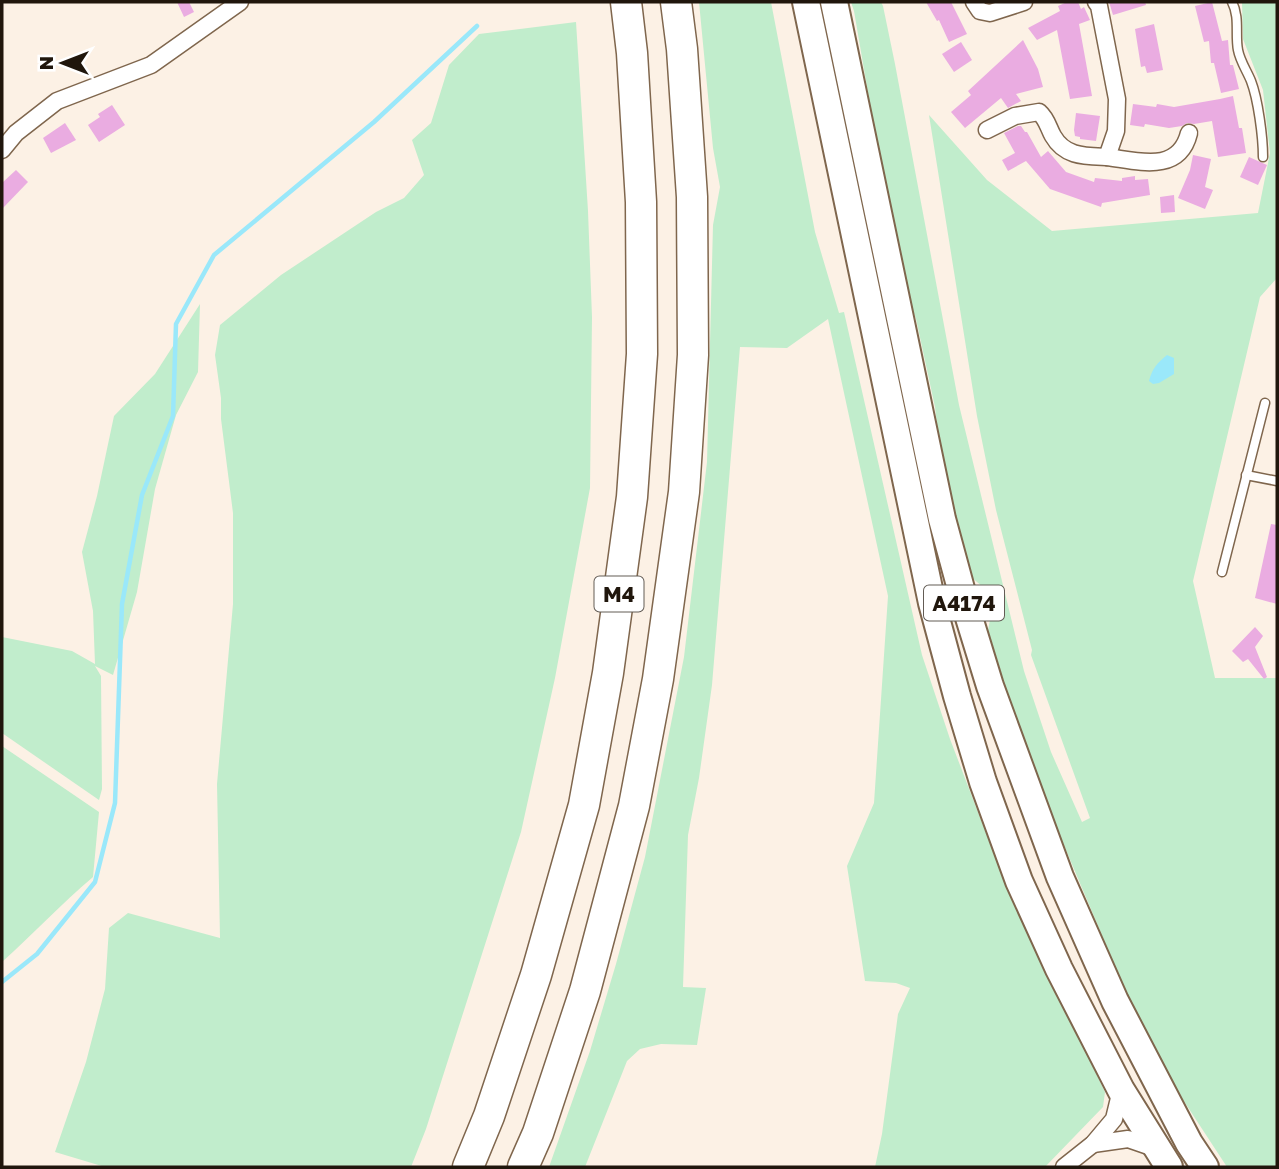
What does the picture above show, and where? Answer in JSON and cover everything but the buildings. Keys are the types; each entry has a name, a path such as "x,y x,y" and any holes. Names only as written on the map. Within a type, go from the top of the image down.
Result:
{"highway":[{"name":"M4","path":"468,1167 489,1116 536,975 583,805 608,673 630,511 642,354 641,202 632,53 626,2"},
{"name":"M4","path":"523,1167 538,1133 585,991 634,806 658,679 684,492 693,355 692,197 682,49 676,2"},
{"name":"A4174","path":"806,2 932,603 957,696 1019,881 1059,969 1121,1090 1164,1159"},
{"name":"A4174","path":"834,2 942,519 990,686 1060,877 1115,1001 1189,1143 1205,1167"}],"street":[{"path":"2,150 16,133 57,101 151,65 240,2"},
{"path":"974,2 980,11 990,13 1024,2"},
{"path":"1096,2 1117,99 1116,131 1107,157"},
{"path":"987,130 1015,116 1039,112 1045,117 1061,147 1077,155 1153,162 1166,162 1175,156 1187,142 1189,133"},
{"path":"1064,1167 1093,1144 1114,1119 1121,1090"},
{"path":"1093,1144 1128,1139 1164,1159"}],"lane":[{"path":"1232,2 1236,16 1237,47 1252,83 1263,141 1263,157"},
{"path":"1222,572 1265,403"},
{"path":"1247,475 1277,481"}],"green space":[{"path":"699,2 771,2 815,232 839,313 844,312 922,655 950,739 1010,896 1105,1092 1103,1107 1045,1167 875,1167 898,1014 910,988 896,983 865,981 847,866 874,803 888,596 828,319 787,348 740,347 712,685 688,835 683,987 706,988 697,1045 661,1044 640,1049 627,1061 585,1167 549,1167 590,1051 645,857 684,657 707,462 713,225 720,187 713,148"},
{"path":"851,2 881,2 883,6 959,405 1024,671 1051,752 1082,822 1090,818 1031,655 1032,650 996,510 977,416 929,115 987,180 1052,231 1258,213 1270,153 1263,90 1243,39 1242,2 1277,2 1277,278 1260,297 1193,581 1215,678 1277,678 1277,1167 1227,1167 1172,1083 1144,1035 1028,760 988,630 991,594 970,576 964,557 940,452 935,407 916,319 903,283 892,233"},
{"path":"576,22 592,317 590,488 555,678 521,832 426,1129 411,1167 105,1167 55,1152 86,1062 105,989 109,928 128,913 220,938 217,784 233,604 233,513 215,355 220,325 281,275 376,212 404,198 424,175 412,140 431,123 449,65 479,34"},
{"path":"200,304 198,372 176,415 155,489 137,592 113,675 95,666 101,676 102,789 99,800 2,733 2,637 72,651 95,664 93,611 82,552 114,416 155,374"},
{"path":"2,746 99,812 93,877 2,962"}],"water":[{"path":"1167,355 1174,358 1174,374 1153,384 1149,381 1152,373"}],"waterway":[{"path":"2,982 37,954 95,882 115,803 122,604 142,495 173,416 176,324 214,255 374,122 477,26"}]}
